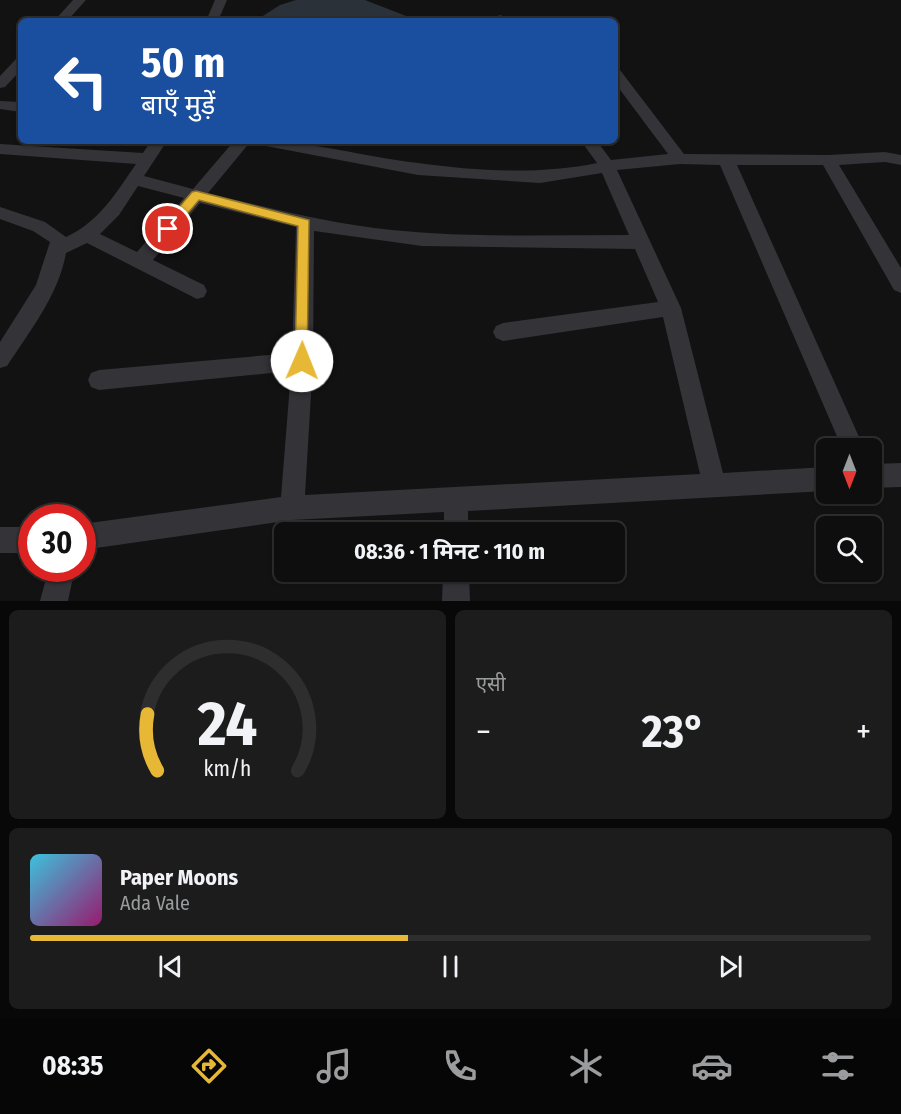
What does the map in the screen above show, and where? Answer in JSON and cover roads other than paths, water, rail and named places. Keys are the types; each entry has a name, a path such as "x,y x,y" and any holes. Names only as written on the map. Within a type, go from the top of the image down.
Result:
{"street":[{"path":"63,18 80,0"},
{"path":"213,18 221,0"},
{"path":"0,84 18,65"},
{"path":"618,77 680,159"},
{"path":"0,105 18,107"},
{"path":"59,248 87,235 113,211 157,144"},
{"path":"140,262 240,144"},
{"path":"282,144 418,169 540,177 607,166 680,159 828,160 885,157 901,160"},
{"path":"591,144 607,166 671,308 714,484"},
{"path":"0,149 147,159"},
{"path":"726,159 849,438"},
{"path":"828,160 901,285"},
{"path":"134,179 305,224 391,237 496,242 641,242"},
{"path":"0,213 27,222 53,234 59,240 59,248 48,282 0,359"},
{"path":"292,508 302,361 305,224"},
{"path":"87,235 196,291"},
{"path":"503,332 671,308"},
{"path":"99,380 302,361"},
{"path":"882,476 901,475"},
{"path":"96,535 292,508 456,497 816,479"},
{"path":"456,497 456,522"},
{"path":"0,540 18,540"},
{"path":"54,601 59,582"},
{"path":"456,582 456,601"}]}
